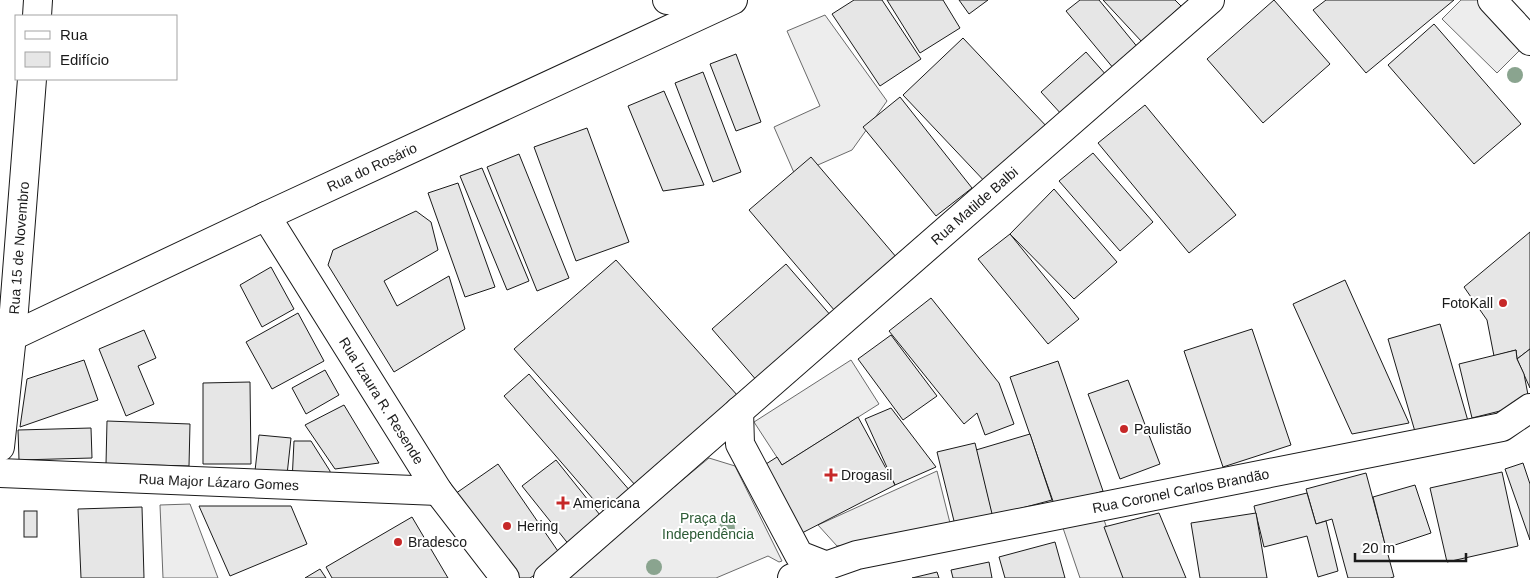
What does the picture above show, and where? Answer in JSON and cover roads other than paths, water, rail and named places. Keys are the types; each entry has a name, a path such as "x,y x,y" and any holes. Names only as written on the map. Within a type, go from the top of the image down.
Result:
{"street":[{"path":"37,15 38,0"},
{"path":"667,0 729,2"},
{"name":"Rua Matilde Balbi","path":"740,410 1210,0"},
{"path":"1492,0 1530,41"},
{"name":"Rua do Rosário","path":"6,339 266,216 729,2"},
{"name":"Rua 15 de Novembro","path":"0,447 6,339 32,80"},
{"name":"Rua Izaura R. Resende","path":"266,216 438,491 505,578"},
{"name":"Rua Coronel Carlos Brandão","path":"792,578 857,554 1502,427 1530,408"},
{"path":"548,578 740,410"},
{"path":"740,410 740,444 799,555 826,566"},
{"path":"707,438 735,446 794,557 780,578"},
{"name":"Rua Major Lázaro Gomes","path":"0,474 438,491"}],"place":[{"name":"FotoKall","path":"1503,303"},
{"name":"Paulistão","path":"1124,429"},
{"name":"Drogasil","path":"831,475"},
{"name":"Americana","path":"563,503"},
{"name":"Hering","path":"507,526"},
{"name":"Bradesco","path":"398,542"}],"park label":[{"name":"Praça da Independência","path":"708,526"}]}
